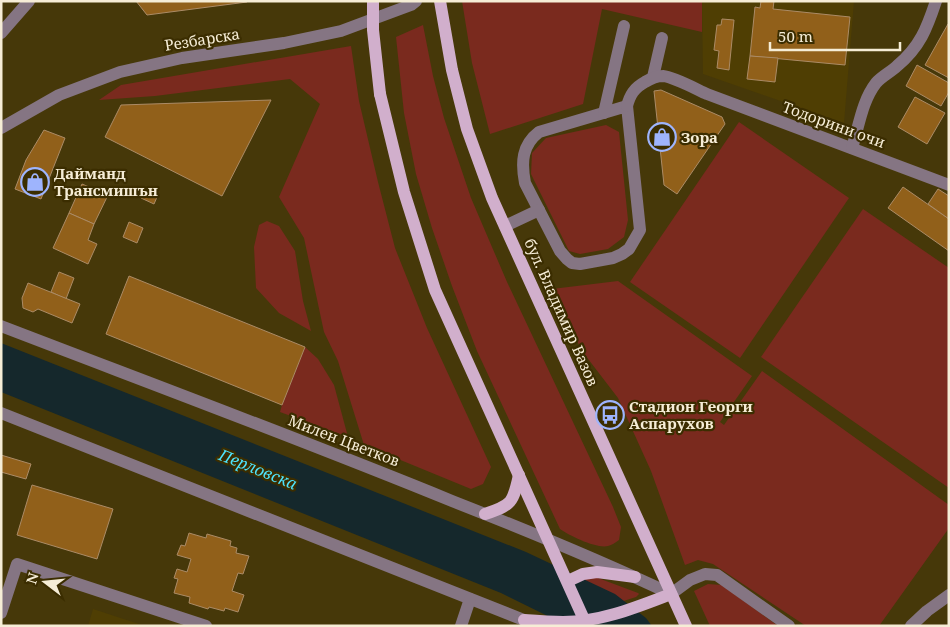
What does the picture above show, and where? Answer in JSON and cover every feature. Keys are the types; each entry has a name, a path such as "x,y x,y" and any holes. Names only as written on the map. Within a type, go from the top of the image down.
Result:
{"main road":[{"path":"373,1 380,94 404,192 436,290 586,623"},
{"name":"бул. Владимир Вазов","path":"440,1 452,70 467,129 492,198 686,626"},
{"path":"485,514 504,508 512,501 516,492 519,475"},
{"path":"568,581 583,574 598,572 635,577"},
{"path":"524,620 586,623 629,610 671,594"}],"street":[{"path":"1,33 30,1"},
{"name":"Резбарска","path":"1,128 59,95 120,72 182,58 284,43 341,31 411,5 416,1"},
{"path":"852,148 866,100 877,82 913,52 928,25 936,1"},
{"path":"604,113 624,26"},
{"path":"627,106 540,132 531,138 526,148 523,161 525,183 560,251 572,263 580,264 614,258 629,249 640,230 627,106 632,91 638,85 653,77 662,38"},
{"name":"Тодорини очи","path":"653,77 670,77 707,94 949,184"},
{"path":"505,226 539,210"},
{"name":"Милен Цветков","path":"1,326 361,464 548,540 671,594"},
{"path":"1,413 538,626"},
{"path":"1,613 17,564 206,626"},
{"path":"671,594 690,580 705,574 717,575 789,626"},
{"path":"911,626 926,611 949,595"},
{"path":"461,626 470,599"}],"shaded area":[{"path":"462,1 702,1 702,32 602,9 583,104 490,134 472,63"},
{"path":"702,1 854,1 844,123 703,74"},
{"path":"423,25 444,118 471,198 507,282 621,527 619,540 609,546 591,544 560,529 477,351 452,286 416,174 404,113 396,37"},
{"path":"351,46 359,101 395,248 427,328 491,467 483,484 471,489 364,445 338,361 324,332 304,238 279,197 320,104 290,79 155,96 99,100 121,85"},
{"path":"739,122 849,198 740,358 630,282"},
{"path":"606,125 619,132 628,220 624,237 608,249 580,254 569,251 531,174 532,153 546,138"},
{"path":"863,209 949,268 949,488 761,357"},
{"path":"267,221 279,226 295,251 303,301 311,331 279,313 256,288 254,247 259,225"},
{"path":"618,281 752,376 720,422 724,425 762,371 949,505 949,528 879,626 806,626 713,564 698,560 685,565 651,471 618,398 582,351 552,289"},
{"path":"305,347 318,359 334,385 348,437 280,412"},
{"path":"586,578 598,578 639,594 636,597 611,605 584,581"},
{"path":"708,584 722,585 778,626 710,626 694,591"},
{"path":"93,609 145,626 88,626"}],"water":[{"name":"Перловска","path":"1,343 526,552 615,594 646,618 652,626 568,626 501,593 1,392"}],"building":[{"path":"136,1 247,1 247,2 147,15"},
{"path":"761,1 774,1 773,9 850,17 845,65 750,56 755,7 760,8"},
{"path":"722,19 734,20 729,70 717,68 719,51 714,50 717,25 721,25"},
{"path":"949,24 949,78 925,65"},
{"path":"750,56 778,58 775,82 747,79"},
{"path":"917,65 949,83 949,92 941,106 906,86"},
{"path":"661,90 722,117 725,124 677,194 664,185 654,91"},
{"path":"915,97 945,113 927,144 898,127"},
{"path":"271,100 222,196 105,137 121,105"},
{"path":"44,130 65,138 41,199 15,189 26,160"},
{"path":"82,184 108,195 94,224 69,213"},
{"path":"903,187 949,219 949,251 888,208"},
{"path":"938,189 949,196 949,219 928,204"},
{"path":"143,191 157,197 154,204 141,198"},
{"path":"69,213 94,224 88,240 97,244 88,264 53,248"},
{"path":"129,222 143,228 137,243 123,237"},
{"path":"59,272 74,278 66,299 51,292"},
{"path":"129,276 305,347 282,405 106,334"},
{"path":"28,283 80,304 72,323 38,309 33,312 23,308 22,298"},
{"path":"1,455 31,464 26,479 1,472"},
{"path":"32,485 113,509 97,559 17,535"},
{"path":"189,533 206,538 207,534 231,541 230,546 237,548 236,553 249,556 243,574 238,573 232,591 244,595 238,612 225,608 224,611 209,607 208,609 189,603 190,597 174,593 178,579 174,578 177,569 187,572 191,559 177,555 181,545 185,546"}],"place":[{"name":"Зора","path":"662,137"},
{"name":"Дайманд Трансмишън","path":"35,182"},
{"name":"Стадион Георги Аспарухов","path":"610,415"}]}
